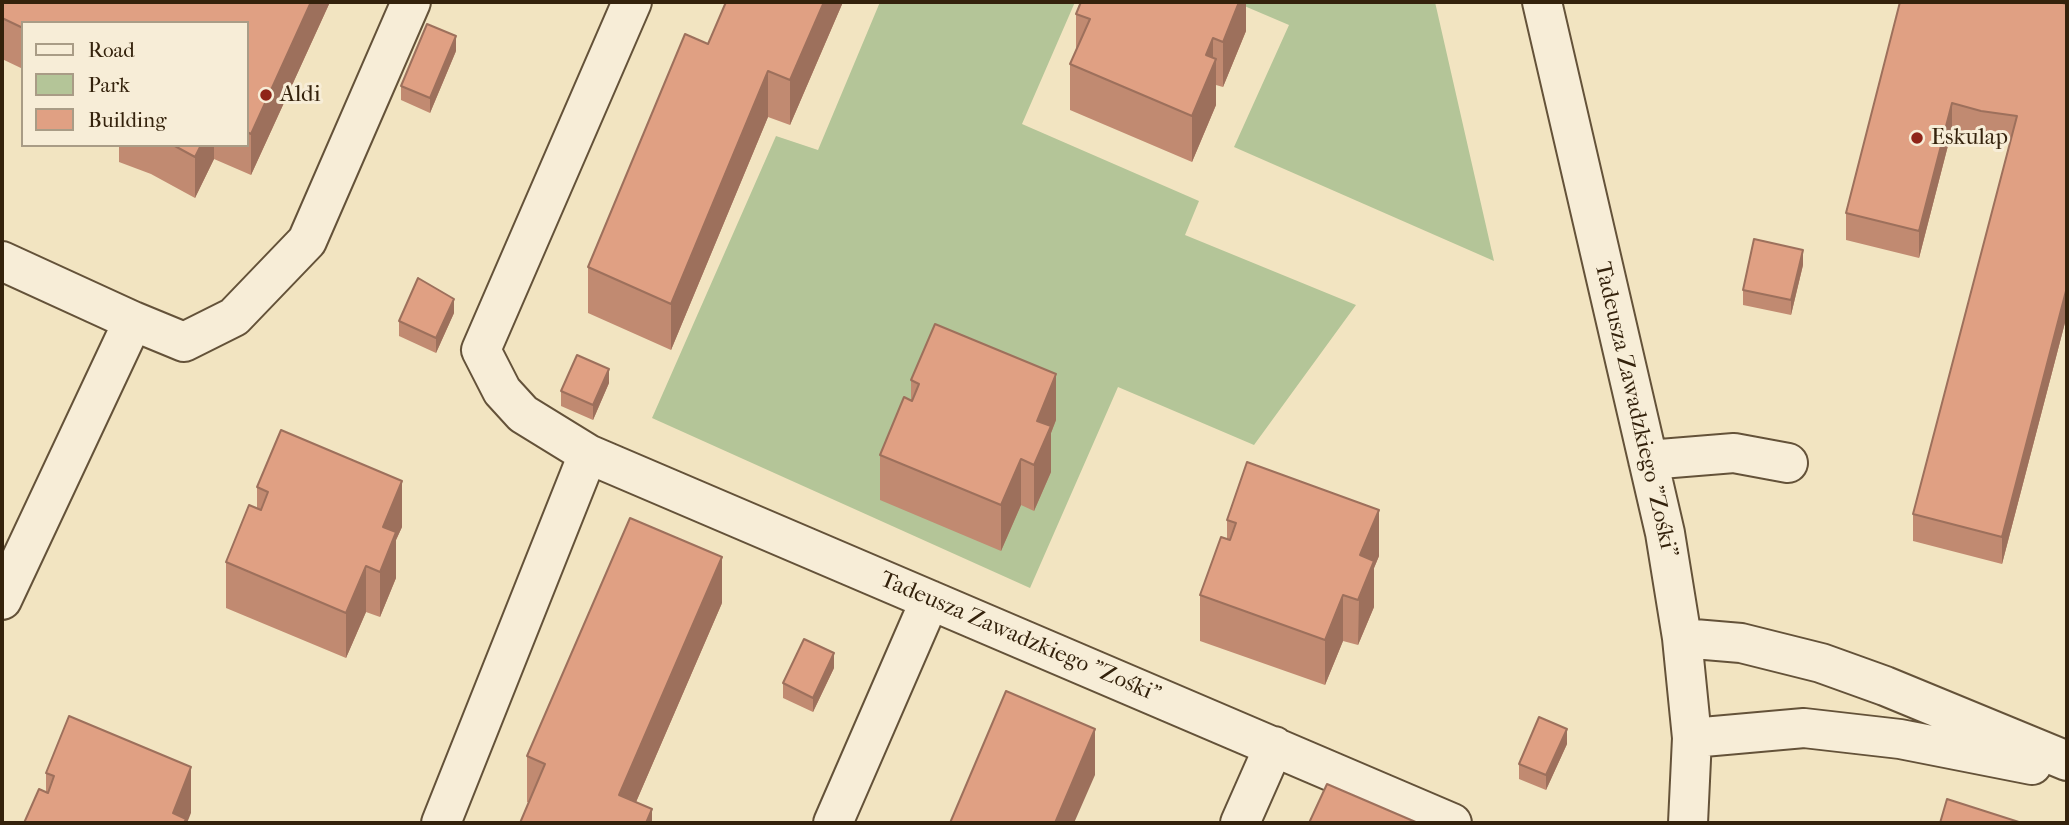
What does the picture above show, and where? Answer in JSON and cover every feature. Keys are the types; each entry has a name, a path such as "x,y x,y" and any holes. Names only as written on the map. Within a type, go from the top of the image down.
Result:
{"street":[{"path":"2,261 184,342 233,317 307,241 411,2"},
{"name":"Tadeusza Zawadzkiego \"Zośki\"","path":"632,2 481,350 502,391 523,415 587,453 1452,823"},
{"name":"Tadeusza Zawadzkiego \"Zośki\"","path":"1542,2 1665,533 1682,638 1692,738 1688,823"},
{"path":"2,600 133,321"},
{"path":"441,823 587,453"},
{"path":"1648,460 1734,453 1788,463"},
{"path":"833,823 930,600"},
{"path":"1682,638 1741,643 1821,663 1885,686 2067,761"},
{"path":"1692,738 1804,728 1900,738 2067,773"},
{"path":"1240,823 1274,746"}],"green space":[{"path":"880,2 1075,2 1022,124 1199,201 1185,235 1356,305 1254,445 1118,387 1030,588 652,418 776,136 818,150"},
{"path":"1235,2 1435,2 1494,261 1234,147 1289,25"}],"building":[{"path":"2,2 311,2 251,134 248,132 248,21 21,21 21,27 2,18"},
{"path":"726,2 824,2 790,80 768,71 671,304 588,267 685,34 708,44"},
{"path":"1081,2 1239,2 1223,42 1213,38 1206,55 1216,59 1192,116 1070,64 1090,19 1076,14"},
{"path":"1900,2 2067,4 2067,287 2002,537 1913,514 2017,116 1981,111 1952,103 1919,231 1846,213"},
{"path":"427,24 456,36 430,98 401,86"},
{"path":"177,147 200,147 195,157"},
{"path":"1754,239 1803,250 1791,300 1743,290"},
{"path":"418,278 454,299 436,338 399,321"},
{"path":"935,324 1056,374 1037,421 1051,426 1034,465 1021,459 1001,505 880,455 904,397 912,401 919,384 911,380"},
{"path":"577,355 609,369 593,405 561,391"},
{"path":"281,430 402,481 383,527 396,532 380,572 366,566 346,613 226,562 249,505 261,510 268,492 257,487"},
{"path":"1247,462 1379,510 1360,555 1374,561 1358,600 1343,595 1325,640 1200,595 1221,537 1230,540 1236,523 1227,520"},
{"path":"630,518 722,557 619,795 652,809 646,823 520,823 545,764 527,756"},
{"path":"804,639 834,653 813,698 783,683"},
{"path":"1006,691 1095,729 1055,823 950,823"},
{"path":"69,716 191,767 173,813 186,819 184,823 24,823 39,789 48,793 54,776 46,773"},
{"path":"1539,717 1567,729 1546,775 1519,764"},
{"path":"1327,784 1418,823 1309,823"},
{"path":"1947,799 2022,823 1940,823"}],"place":[{"name":"Aldi","path":"266,95"},
{"name":"Eskulap","path":"1917,138"}]}
